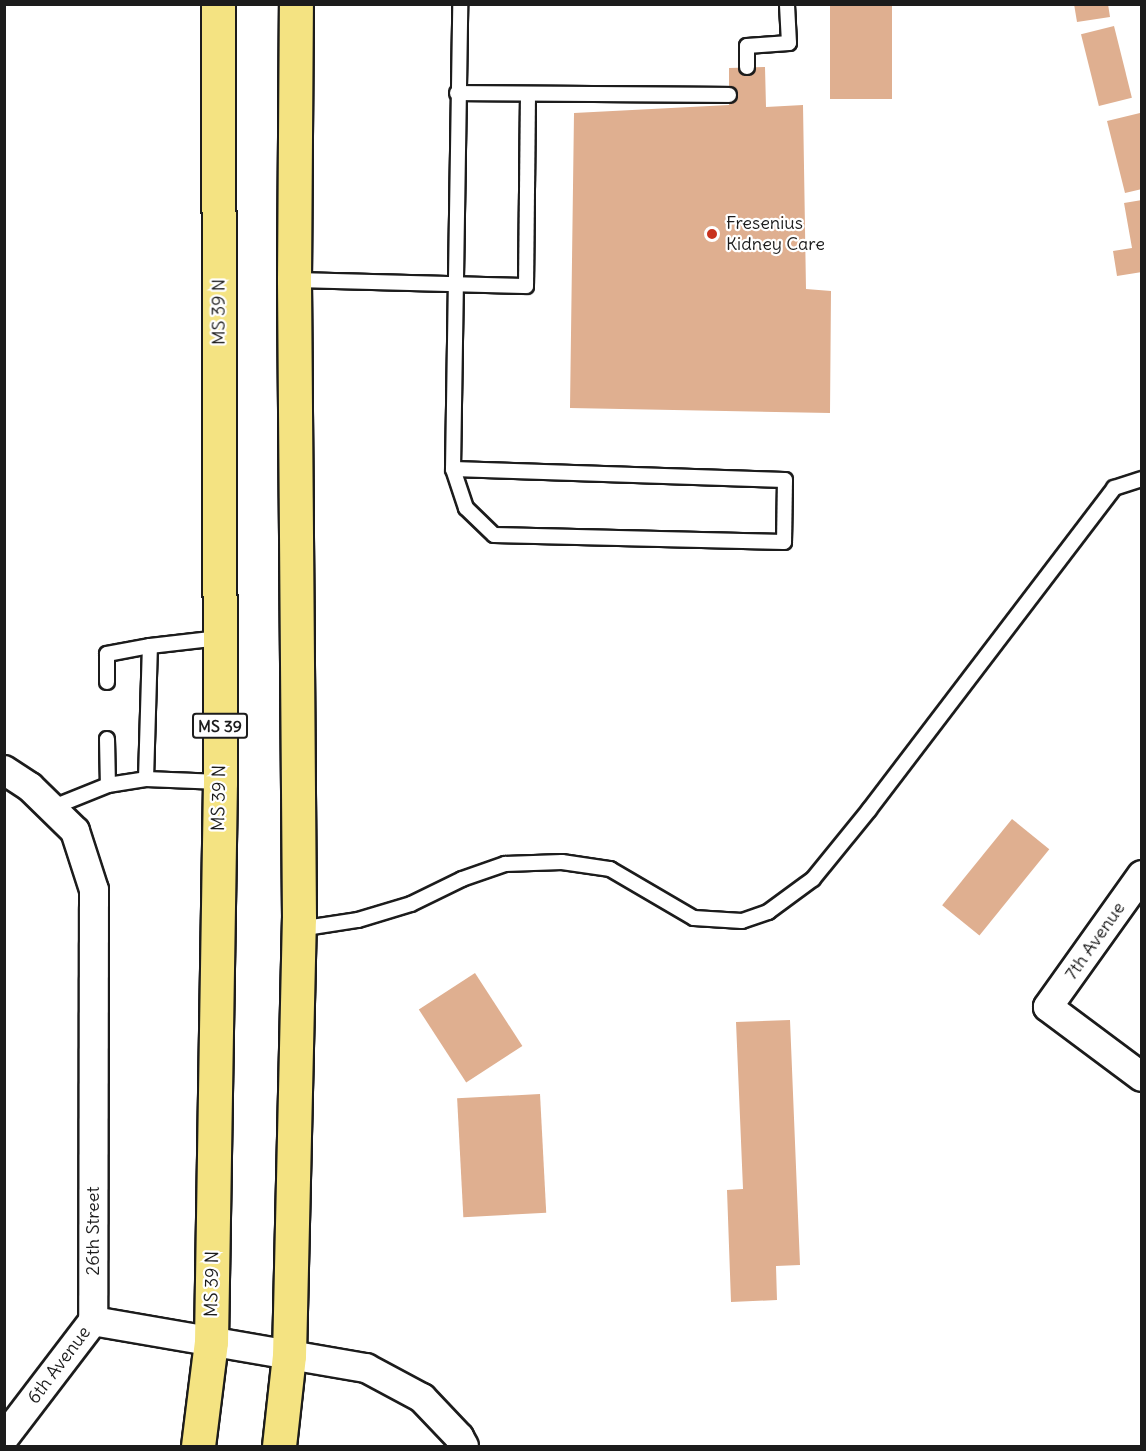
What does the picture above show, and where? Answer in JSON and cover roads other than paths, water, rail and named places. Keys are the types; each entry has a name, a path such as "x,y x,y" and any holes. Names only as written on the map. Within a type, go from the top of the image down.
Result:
{"main road":[{"name":"MS 39 N","path":"198,1446 211,1342 220,782 218,4"},
{"path":"279,1446 289,1356 299,929 294,280 296,4"}],"street":[{"name":"26th Street","path":"4,770 30,787 75,831 94,890 93,1321"},
{"name":"7th Avenue","path":"1142,875 1048,1007 1142,1077"},
{"path":"93,1321 366,1368 422,1398 459,1437 464,1446"},
{"name":"6th Avenue","path":"4,1438 93,1321"}],"lane":[{"path":"453,469 785,480 784,542 494,535 466,508 453,469 460,4"},
{"path":"747,67 747,46 789,43 787,4"},
{"path":"457,93 729,95"},
{"path":"294,280 526,286 528,94"},
{"path":"299,929 358,920 411,904 462,879 504,864 562,862 609,869 694,918 742,921 768,912 813,879 820,871 1114,488 1142,479"},
{"path":"107,682 107,654 150,646 220,638"},
{"path":"146,779 150,646"},
{"path":"107,739 108,785"},
{"path":"51,808 108,785 146,779 220,782"}],"place":[{"name":"Fresenius Kidney Care","path":"712,234"}]}
